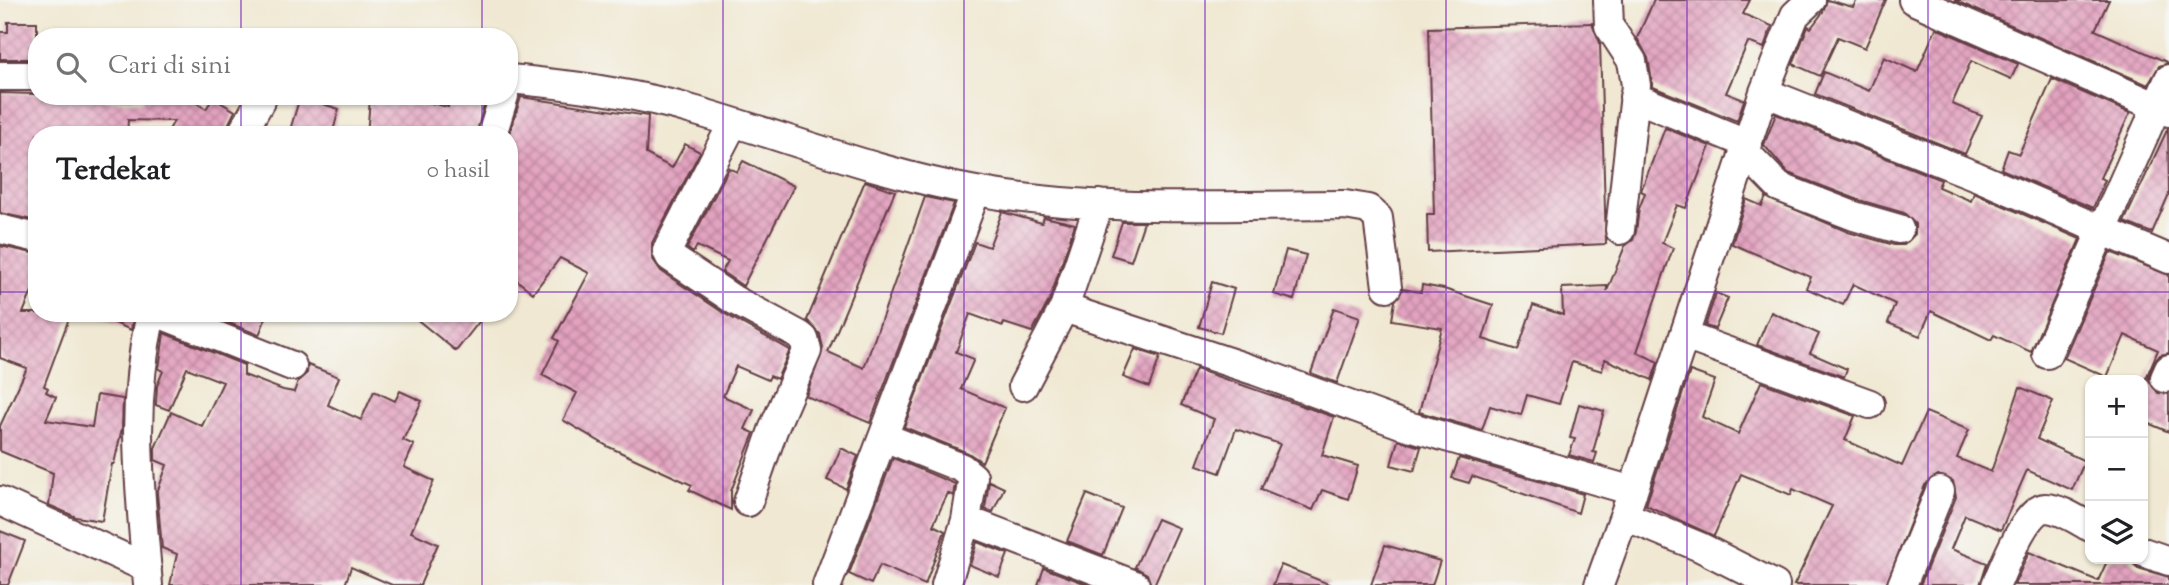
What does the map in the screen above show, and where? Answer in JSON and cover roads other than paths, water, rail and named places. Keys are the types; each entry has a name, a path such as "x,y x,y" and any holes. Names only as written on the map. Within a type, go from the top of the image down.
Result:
{"street":[{"path":"1608,0 1609,26 1632,61 1634,97 1620,230"},
{"path":"1599,585 1685,336 1743,144 1796,15 1811,0"},
{"path":"1913,0 2163,109"},
{"path":"0,76 28,76"},
{"path":"2047,354 2101,230 2163,109 2169,79"},
{"path":"518,81 581,87 695,110 861,162 976,191 1099,204 1345,205 1368,209 1378,218 1387,287"},
{"path":"1764,92 2169,259"},
{"path":"1634,97 1743,144 1779,187 1854,216 1899,229"},
{"path":"246,126 258,105"},
{"path":"495,126 501,105"},
{"path":"733,123 667,251 670,257 708,284 799,335 806,345 807,351 773,430 748,502"},
{"path":"837,581 884,437 976,191"},
{"path":"1023,386 1064,308 1099,204"},
{"path":"0,229 28,236"},
{"path":"1064,308 1256,371 1401,424 1593,480 1629,499 1700,547 1775,585"},
{"path":"148,576 136,453 137,397 150,322"},
{"path":"181,322 292,366"},
{"path":"1685,336 1870,404"},
{"path":"884,437 962,468 973,477 966,520 946,585"},
{"path":"1902,585 1940,491"},
{"path":"0,501 148,576"},
{"path":"1996,585 2013,547 2036,511 2043,508 2059,511 2085,524"},
{"path":"966,520 1135,585"},
{"path":"2148,554 2169,561"}]}
